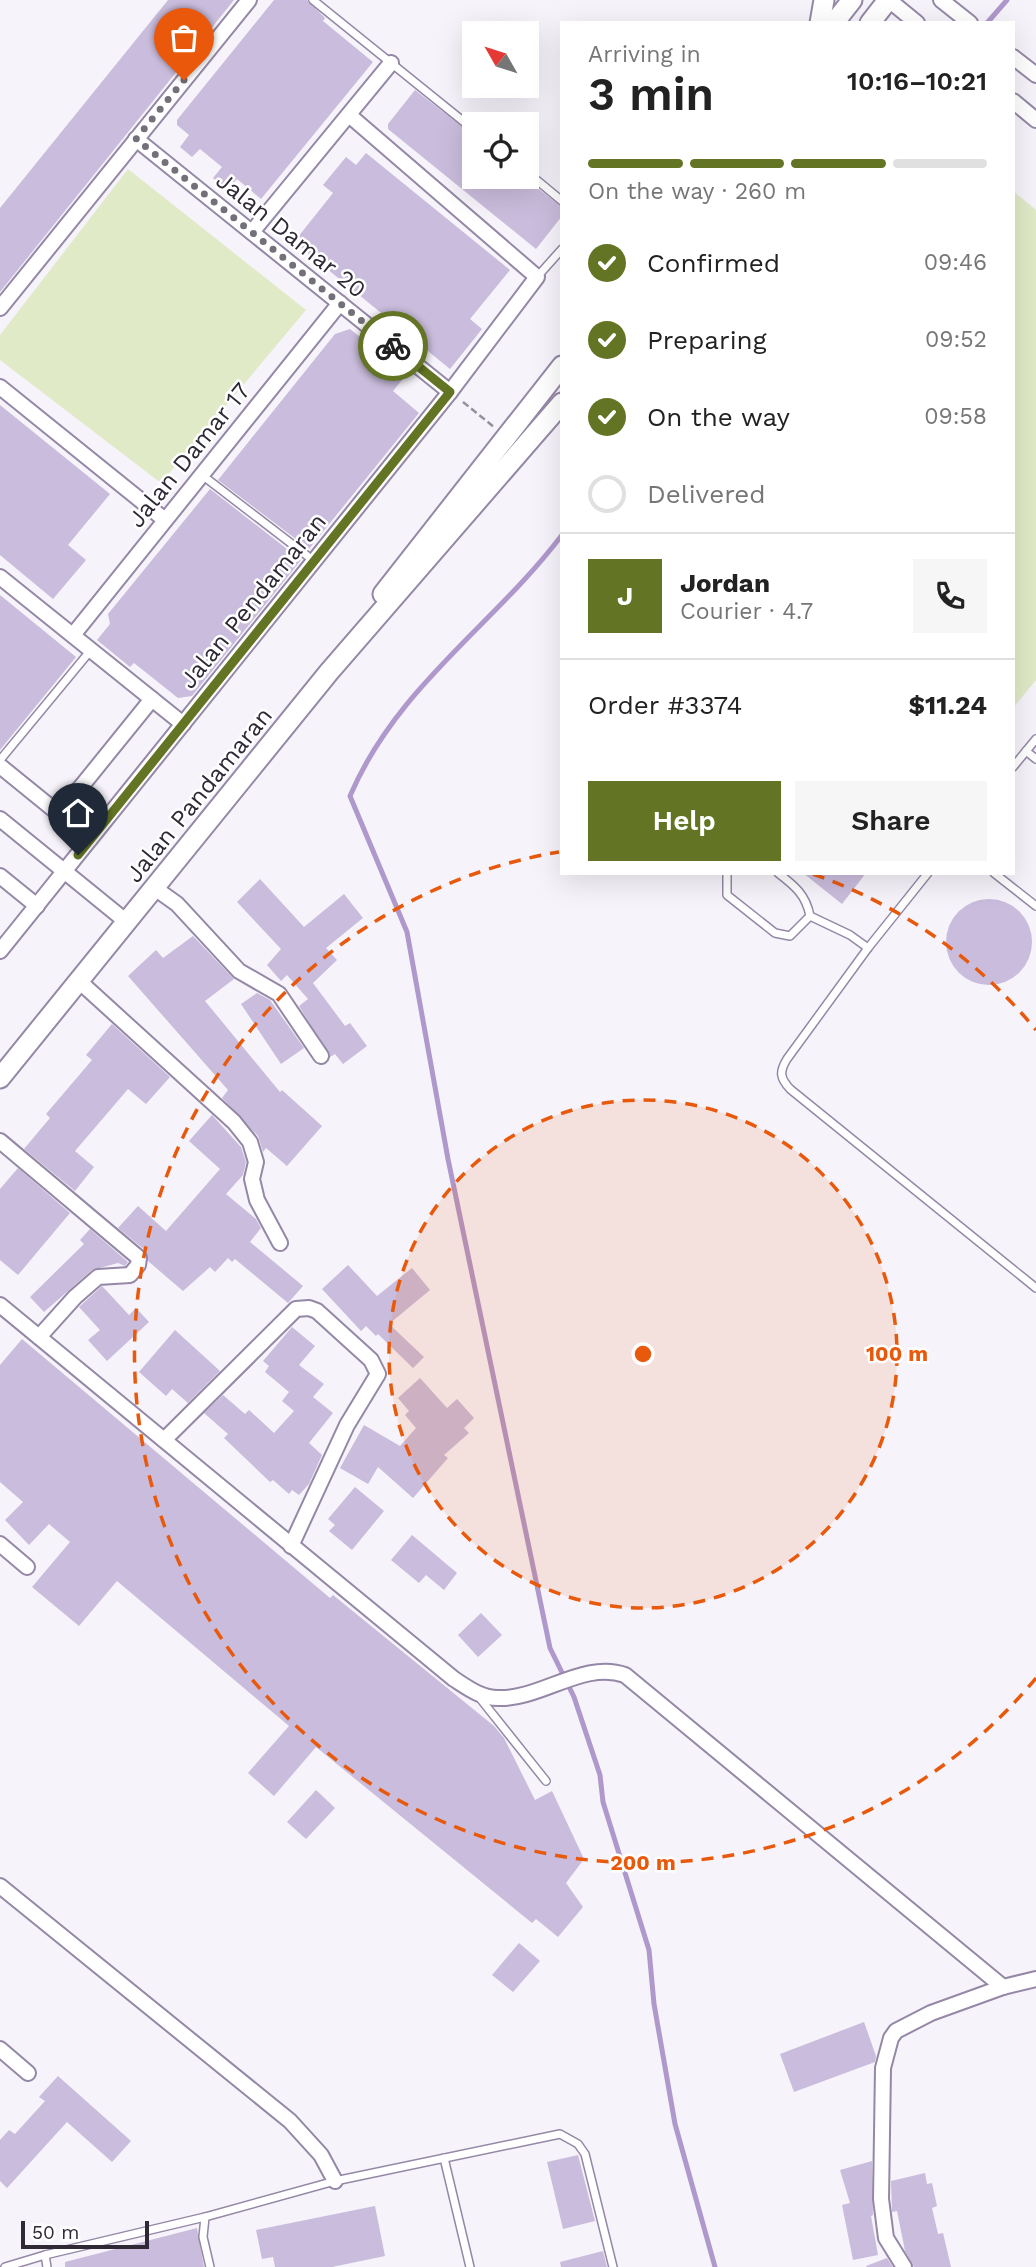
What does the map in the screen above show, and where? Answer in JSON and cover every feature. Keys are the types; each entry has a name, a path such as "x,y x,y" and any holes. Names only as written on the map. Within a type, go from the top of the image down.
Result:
{"main road":[{"path":"820,21 824,0"},
{"path":"836,21 852,0"},
{"path":"872,21 889,0"},
{"name":"Jalan Pandamaran","path":"329,672 349,636 560,369"},
{"name":"Jalan Pandamaran","path":"0,1078 156,889 329,672 560,405"}],"street":[{"path":"0,308 248,0"},
{"path":"889,0 915,21"},
{"path":"941,0 967,21"},
{"path":"1015,59 1036,75"},
{"path":"252,232 391,63"},
{"path":"1015,103 1036,120"},
{"path":"348,115 537,277"},
{"name":"Jalan Damar 20","path":"136,139 450,392"},
{"name":"Jalan Pendamaran","path":"0,951 450,392 537,277"},
{"name":"Jalan Damar 17","path":"73,635 340,303"},
{"path":"0,387 165,520"},
{"path":"0,577 183,724"},
{"path":"60,814 152,699"},
{"path":"0,763 90,839"},
{"path":"0,819 128,923"},
{"path":"0,876 37,905"},
{"path":"156,889 177,904 239,971 279,994 321,1056"},
{"path":"79,981 234,1122 250,1142 257,1162 252,1179 257,1200 280,1243"},
{"path":"0,1141 135,1251 139,1258 138,1265 130,1275 98,1278 75,1297 39,1337"},
{"path":"0,1305 454,1679 477,1693 498,1698 522,1695 612,1670 625,1675 1003,1987"},
{"path":"164,1440 296,1309 309,1308 317,1311 371,1360 378,1374 346,1425 291,1546"},
{"path":"0,1544 27,1567"},
{"path":"0,1886 290,2121 321,2155 335,2181"},
{"path":"904,2267 886,2238 881,2199 886,2049 891,2038 906,2025 1003,1987 1036,1979"},
{"path":"0,2049 29,2073"}],"lane":[{"path":"313,0 462,120"},
{"path":"539,182 560,199"},
{"path":"537,277 560,251"},
{"path":"202,475 314,561"},
{"path":"0,763 91,650"},
{"path":"1015,765 1036,739"},
{"path":"1026,751 1036,759"},
{"path":"727,875 727,895 775,933 790,936 810,916"},
{"path":"780,875 800,891 807,902 810,916"},
{"path":"926,875 868,948 787,1059 780,1070 782,1079 790,1089 1036,1288"},
{"path":"997,875 1036,906"},
{"path":"810,916 850,935 868,948"},
{"path":"477,1693 546,1781"},
{"path":"5,2267 335,2181 560,2134 571,2138 584,2154 613,2267"},
{"path":"444,2158 470,2267"},
{"path":"205,2217 203,2237 211,2267"},
{"path":"45,2255 47,2267"}],"path":[{"path":"450,392 507,437"}],"green space":[{"path":"128,169 306,310 161,483 0,360 0,335"},
{"path":"1015,193 1036,210 1036,680 1015,706"}],"building":[{"path":"168,0 234,0 0,292 0,208"},
{"path":"274,0 307,0 325,18 323,21 373,62 261,199 237,179 227,190 213,178 222,167 200,149 192,157 180,147 189,135 177,125 177,120"},
{"path":"415,90 462,127 462,189 388,129 388,124"},
{"path":"366,153 510,270 470,319 482,329 450,369 294,242 333,193 323,185 346,157 356,165"},
{"path":"462,189 539,189 560,205 560,219 536,249"},
{"path":"350,329 407,374 393,391 419,413 309,549 218,480 335,334"},
{"path":"0,405 110,494 68,545 86,560 53,599 0,555"},
{"path":"210,489 301,560 192,696 178,698 134,663 130,667 97,640 110,624 108,614"},
{"path":"0,595 76,657 0,750"},
{"path":"806,875 864,875 842,904"},
{"path":"260,879 304,927 344,894 363,918 326,948 337,960 313,983 345,1026 350,1023 367,1046 343,1064 335,1054 330,1057 299,1006 308,999 287,975 281,981 267,965 281,949 237,902"},
{"path":"989,899 1005,903 1019,912 1028,926 1032,942 1028,958 1019,972 1005,981 989,985 973,981 959,972 950,958 946,942 950,926 959,912 973,903"},
{"path":"193,936 234,979 205,1001 280,1092 282,1090 322,1126 287,1166 266,1148 263,1152 258,1136 222,1098 228,1090 128,976 156,950 163,958"},
{"path":"257,993 270,1000 304,1048 281,1064 241,1004"},
{"path":"112,1024 170,1077 146,1104 128,1089 75,1151 94,1167 75,1191 24,1149 50,1118 46,1114 92,1060 86,1055"},
{"path":"212,1115 241,1147 246,1162 243,1175 226,1194 256,1219 261,1228 250,1242 303,1286 288,1303 235,1259 232,1262 228,1258 215,1272 210,1267 183,1291 148,1261 146,1251 118,1228 138,1206 166,1231 220,1169 189,1141"},
{"path":"18,1168 70,1213 18,1275 0,1260 0,1189"},
{"path":"90,1229 128,1262 125,1266 118,1263 92,1270 44,1312 30,1297 84,1244 80,1240"},
{"path":"348,1265 377,1296 412,1268 430,1290 389,1324 424,1357 413,1368 378,1334 376,1336 366,1326 361,1331 322,1289"},
{"path":"102,1286 129,1315 136,1308 149,1322 107,1361 88,1340 100,1330 79,1307"},
{"path":"292,1327 315,1346 299,1365 324,1384 313,1397 333,1413 309,1443 322,1455 309,1484 299,1495 292,1490 289,1494 273,1480 270,1482 224,1438 228,1434 204,1413 223,1395 245,1414 249,1410 274,1433 294,1411 282,1401 289,1392 265,1372 269,1366 263,1361"},
{"path":"175,1330 220,1371 188,1403 172,1389 166,1396 139,1372"},
{"path":"22,1339 330,1598 333,1595 494,1726 504,1738 535,1800 552,1791 584,1859 566,1883 583,1907 558,1937 536,1919 532,1923 316,1747 274,1796 248,1773 289,1726 117,1581 79,1626 32,1587 70,1542 49,1524 29,1545 5,1520 23,1502 0,1482 0,1365"},
{"path":"420,1378 447,1408 457,1399 474,1418 464,1428 469,1433 444,1455 448,1458 413,1498 378,1467 368,1484 340,1468 364,1425 400,1446 416,1428 405,1415 409,1411 398,1398"},
{"path":"355,1487 384,1511 352,1550 329,1531 335,1525 328,1519"},
{"path":"412,1535 457,1573 444,1590 426,1575 419,1583 391,1560"},
{"path":"481,1613 502,1635 478,1657 458,1635"},
{"path":"316,1790 335,1808 306,1839 287,1822"},
{"path":"519,1943 540,1961 513,1992 492,1975"},
{"path":"864,2022 876,2056 875,2062 794,2092 780,2054"},
{"path":"58,2076 131,2141 112,2162 67,2122 7,2188 0,2181 0,2140 9,2130 15,2134 45,2101 39,2097"},
{"path":"578,2155 595,2221 563,2229 547,2162"},
{"path":"872,2161 871,2216 878,2255 853,2260 842,2205 850,2203 840,2170"},
{"path":"925,2173 927,2184 932,2183 937,2206 932,2208 938,2234 943,2233 951,2267 914,2267 905,2251 897,2211 892,2212 891,2181"},
{"path":"375,2206 385,2256 332,2267 275,2267 273,2257 262,2259 256,2230"},
{"path":"197,2228 204,2267 65,2267 65,2262"},
{"path":"603,2251 607,2267 561,2267 560,2262"},
{"path":"887,2258 893,2267 866,2266"}],"waterway":[{"path":"989,21 1007,0"},
{"path":"560,537 535,568 448,658 393,722 370,757 350,796 407,932 448,1159 550,1648 574,1697 600,1775 603,1802 649,1950 654,2004 675,2124 715,2267"}],"way so far":[{"path":"184,80 136,139 393,346"}],"route":[{"path":"78,855 450,392 393,346"}]}
